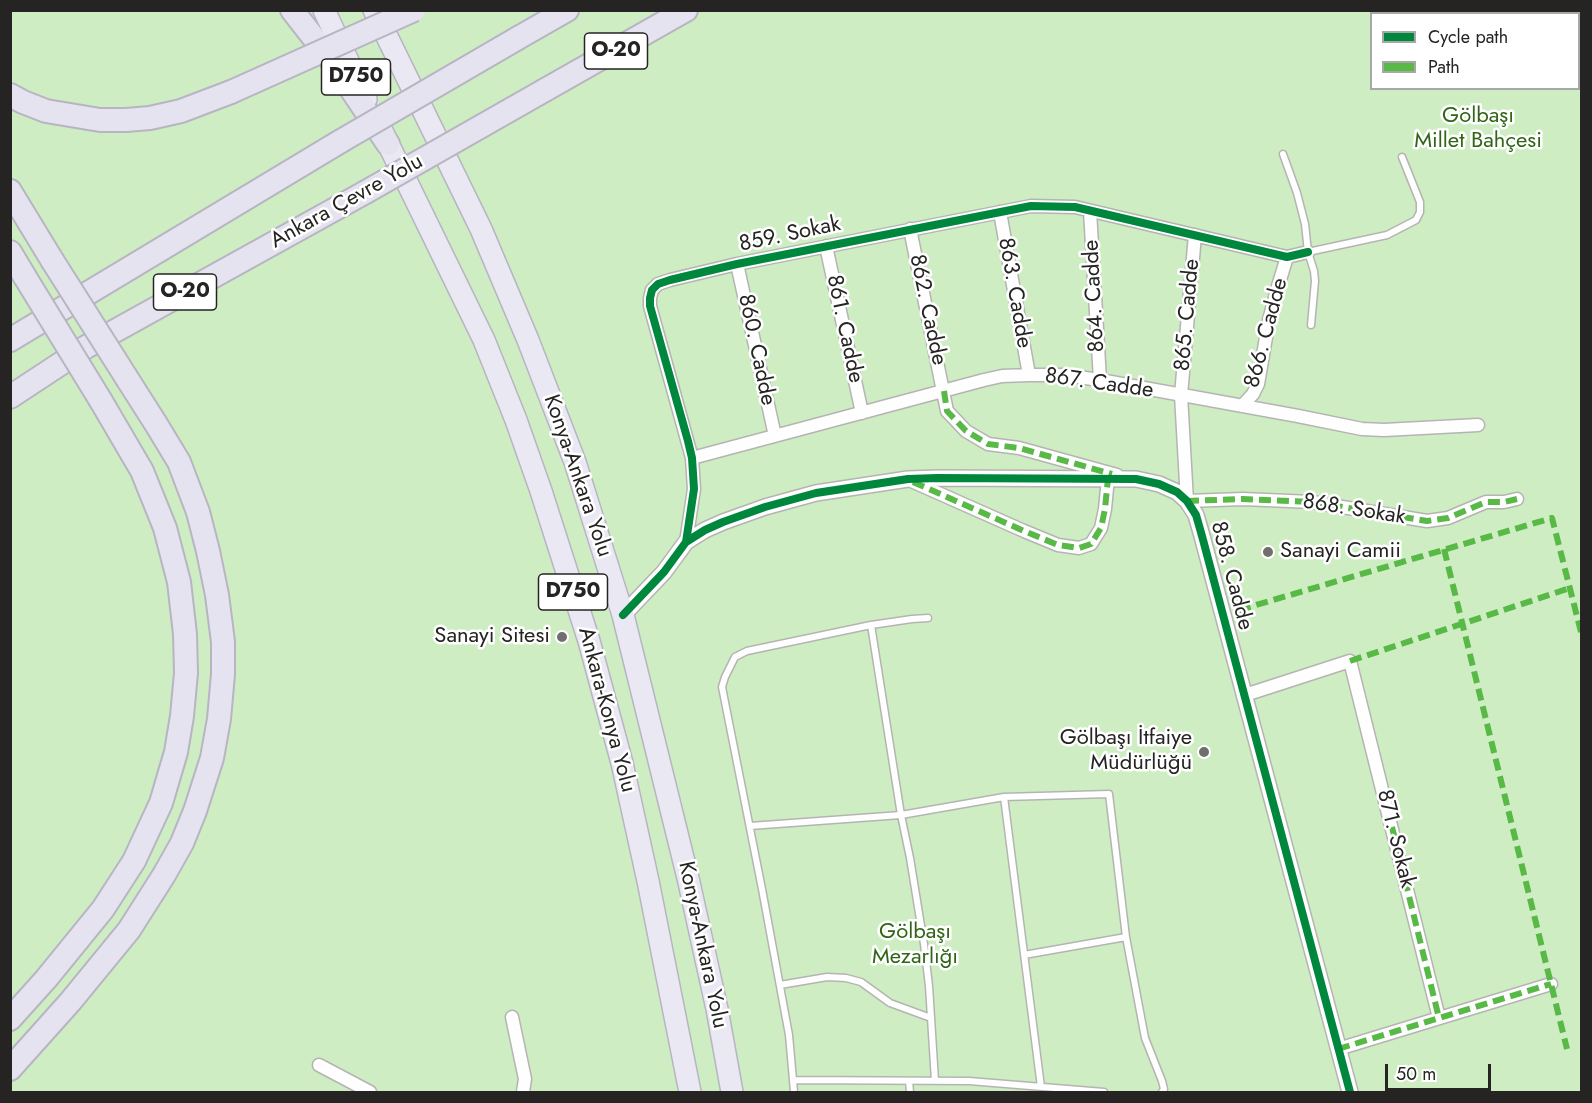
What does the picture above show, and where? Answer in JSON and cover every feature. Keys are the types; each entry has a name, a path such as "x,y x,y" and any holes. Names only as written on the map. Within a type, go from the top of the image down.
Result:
{"highway":[{"path":"292,10 336,65 388,144"},
{"name":"D750","path":"324,10 388,144"},
{"name":"Konya-Ankara Yolu","path":"374,10 481,229 528,340 575,462 623,615 688,878 717,1009 732,1092"},
{"path":"10,95 46,111 100,120 150,118 182,111 231,92 414,10"},
{"name":"O-20","path":"10,339 341,141 567,10"},
{"name":"Ankara Çevre Yolu","path":"10,398 86,347 364,193 686,10"},
{"name":"Ankara-Konya Yolu","path":"388,144 484,340 545,502 589,641 622,763 690,1092"},
{"path":"10,191 179,462 198,512 208,551 223,642 219,719 212,758 182,843 129,930 70,1002 10,1068"},
{"path":"10,252 142,471 165,528 179,582 186,634 186,673 182,716 176,752 161,803 134,861 103,909 10,1019"}],"street":[{"name":"859. Sokak","path":"623,615 664,572 686,542 694,489 692,458 688,441 650,306 652,290 658,284 737,264 1044,205 1075,207 1287,257"},
{"name":"864. Cadde","path":"1090,211 1100,380"},
{"name":"863. Cadde","path":"1000,212 1029,375"},
{"name":"862. Cadde","path":"910,230 947,411 966,431 988,444 1019,448 1128,478"},
{"name":"865. Cadde","path":"1181,395 1195,235"},
{"name":"861. Cadde","path":"825,246 862,413"},
{"path":"1287,257 1308,252"},
{"name":"866. Cadde","path":"1242,406 1258,384 1269,320 1287,257"},
{"name":"860. Cadde","path":"737,264 775,436"},
{"name":"867. Cadde","path":"692,458 1002,376 1064,375 1100,380 1362,429 1478,425"},
{"path":"1181,395 1187,501"},
{"path":"908,479 1058,545 1079,548 1091,544 1101,528 1106,509 1108,478"},
{"name":"858. Cadde","path":"686,542 714,526 765,507 816,494 908,479 1136,478 1178,492 1196,515 1350,1092"},
{"name":"868. Sokak","path":"1187,501 1243,499 1312,502 1426,521 1448,518 1486,502 1517,499"},
{"name":"871. Sokak","path":"1245,695 1350,661 1439,1018"},
{"path":"1338,1049 1551,984"},
{"path":"512,1017 525,1079 523,1092"},
{"path":"319,1065 370,1092"}],"lane":[{"path":"1283,154 1297,193 1305,224 1308,252 1314,271 1311,325"},
{"path":"1308,252 1387,235 1416,220 1420,212 1420,202 1402,158"},
{"path":"794,1092 789,1035 722,687 729,666 735,657 747,651 871,625 928,618"},
{"path":"871,625 901,815 920,912 927,965 935,1081"},
{"path":"750,826 901,815 1004,797 1108,794 1126,938 1145,1038 1162,1081 1164,1089 1162,1092"},
{"path":"1004,797 1038,1089"},
{"path":"1024,955 1126,938"},
{"path":"780,985 827,977 846,978 861,982 890,1003 931,1018"},
{"path":"794,1080 969,1081 1038,1089 1104,1092"},
{"path":"909,1081 910,1092"}],"green space":[{"path":"10,11 1581,11 1581,1092 11,1092"}],"marked path":[{"path":"944,391 947,411 966,431 988,444 1019,448 1112,474"},
{"path":"913,482 1058,545 1079,548 1091,544 1101,528 1108,478"},
{"path":"1187,501 1243,499 1312,502 1427,521 1448,518 1486,502 1517,499"},
{"path":"1239,610 1552,518 1582,636"},
{"path":"1444,549 1567,1049"},
{"path":"1350,661 1570,588"},
{"path":"1392,827 1439,1018"},
{"path":"1338,1049 1551,984"}],"cycle path":[{"path":"623,615 664,572 686,542 694,489 692,458 688,441 650,306 652,290 658,284 737,264 1031,206 1075,207 1287,257 1308,252"},
{"path":"686,542 723,522 765,507 816,493 908,479 1136,479 1159,484 1177,492 1187,501 1196,515 1350,1092"}],"place":[{"name":"Sanayi Camii","path":"1268,552"},
{"name":"Sanayi Sitesi","path":"562,637"},
{"name":"Gölbaşı İtfaiye Müdürlüğü","path":"1204,752"}],"park label":[{"name":"Gölbaşı Millet Bahçesi","path":"1478,130"},
{"name":"Gölbaşı Mezarlığı","path":"915,946"}]}
